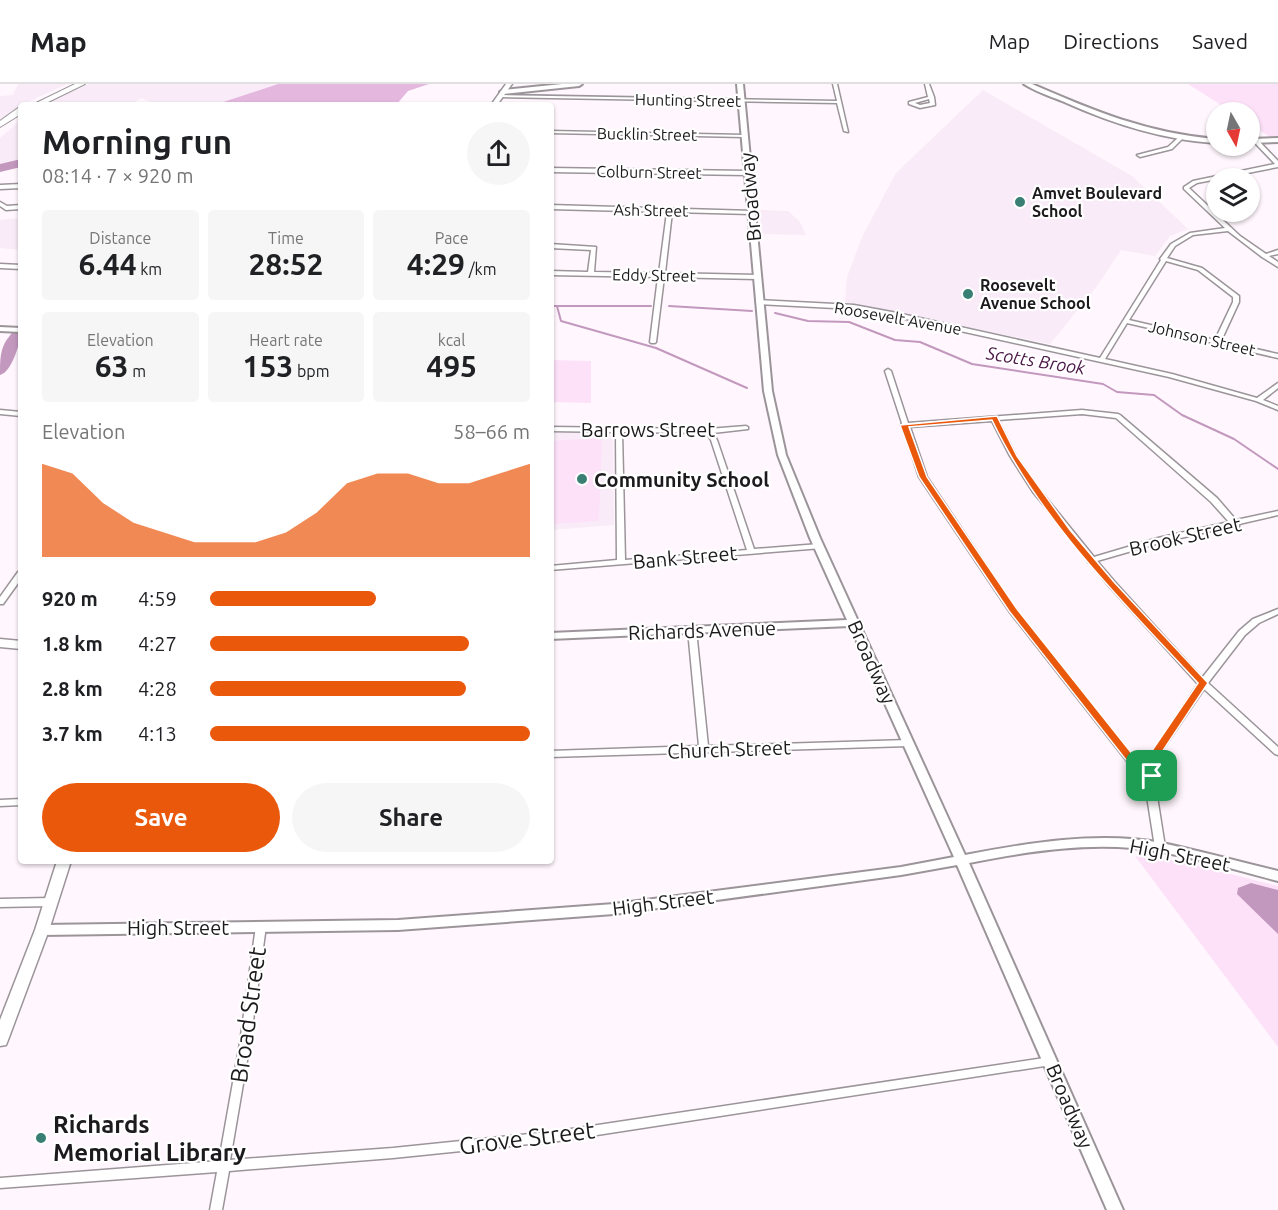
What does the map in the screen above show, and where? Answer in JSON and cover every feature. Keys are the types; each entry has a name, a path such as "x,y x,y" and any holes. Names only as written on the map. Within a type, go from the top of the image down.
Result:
{"main road":[{"path":"35,102 70,84"},
{"path":"42,102 81,84"},
{"path":"496,102 509,84"},
{"path":"2,124 18,113"},
{"path":"0,643 18,645"},
{"path":"0,1040 42,930 63,864"}],"street":[{"path":"502,94 579,84"},
{"name":"Broadway","path":"740,84 759,302 775,434 791,481 819,546 962,860 1115,1210"},
{"path":"835,84 846,131"},
{"path":"927,84 932,97"},
{"path":"1027,84 1128,127 1181,138 1206,140"},
{"name":"Hunting Street","path":"502,94 839,102"},
{"name":"Bucklin Street","path":"554,132 744,136"},
{"path":"1140,155 1170,148 1181,138"},
{"path":"1260,141 1278,140"},
{"path":"1260,147 1278,164"},
{"path":"1278,164 1187,186 1188,191 1229,229 1278,265"},
{"name":"Colburn Street","path":"554,170 747,174"},
{"path":"0,187 18,186"},
{"path":"0,204 6,208 18,207"},
{"name":"Ash Street","path":"554,207 751,212"},
{"path":"653,342 670,210"},
{"path":"1102,359 1173,245 1186,236 1229,229"},
{"path":"554,246 594,248 591,273"},
{"path":"1264,255 1278,252"},
{"path":"1163,259 1200,269 1236,296 1236,302 1218,340"},
{"path":"0,266 18,267"},
{"name":"Eddy Street","path":"554,273 757,277"},
{"name":"Roosevelt Avenue","path":"759,302 854,307 1170,375 1258,400 1278,408"},
{"name":"Johnson Street","path":"1126,321 1218,340 1278,356"},
{"path":"0,329 18,330"},
{"path":"888,371 923,477 1013,611 1133,763 1152,776"},
{"path":"1258,400 1278,385"},
{"path":"0,412 18,414"},
{"path":"904,425 1107,412 1128,422 1214,500 1236,525"},
{"path":"994,418 1013,456 1036,490 1091,560 1203,683 1278,752"},
{"name":"Barrows Street","path":"554,429 708,431 746,428"},
{"path":"620,429 621,562"},
{"path":"708,431 714,440 751,551"},
{"name":"Brook Street","path":"1091,560 1161,540 1236,525 1278,513"},
{"name":"Bank Street","path":"554,568 819,546"},
{"path":"0,602 18,578"},
{"path":"1160,847 1151,790 1155,755 1203,683 1246,628 1278,611"},
{"name":"Richards Avenue","path":"554,636 854,623"},
{"path":"692,630 704,750"},
{"name":"Church Street","path":"554,754 909,743"},
{"path":"0,803 18,802"},
{"name":"High Street","path":"42,930 398,925 614,909 901,871 1063,844 1110,843 1160,847 1278,876"},
{"path":"0,903 50,902"},
{"name":"Broad Street","path":"216,1210 261,926"},
{"name":"Grove Street","path":"0,1183 224,1167 558,1136 1051,1061"}],"shaded area":[{"path":"18,84 67,84 28,102 18,102 18,107 0,119 0,96 13,95"},
{"path":"89,84 278,84 223,102 151,102 141,98 135,102 50,102"},
{"path":"278,84 429,84 408,91 399,102 223,102"},
{"path":"1188,84 1278,84 1278,136 1270,137 1260,130 1260,102 1216,102"},
{"name":"Amvet Boulevard School","path":"983,90 1132,176 1188,229 1170,236 1155,256 1121,250 1097,286 1050,344 845,302 847,277 863,235 896,173"},
{"path":"18,123 18,160 0,164 0,138"},
{"path":"759,210 788,211 800,222 806,235 762,234"},
{"path":"18,218 18,250 0,248 0,220"},
{"path":"554,360 591,361 591,403 554,402"},
{"name":"Community School","path":"613,432 614,525 554,530 554,433"},
{"name":"Community School","path":"602,438 599,521 554,524 554,441"},
{"path":"1135,856 1180,861 1278,886 1278,1047"},
{"path":"1251,883 1278,890 1278,934 1237,894 1238,888"}],"waterway":[{"path":"0,168 18,164"},
{"name":"Scotts Brook","path":"557,306 651,306"},
{"path":"557,306 561,321 656,348 747,388"},
{"name":"Scotts Brook","path":"669,306 752,311"},
{"name":"Scotts Brook","path":"775,313 808,321 849,322 895,340 920,342 972,364 1103,384 1117,392 1154,395 1182,415 1234,439 1278,469"},
{"path":"0,370 11,342 18,335"}],"place":[{"name":"Amvet Boulevard School","path":"1020,202"},
{"name":"Roosevelt Avenue School","path":"968,294"},
{"name":"Community School","path":"582,479"},
{"name":"Richards Memorial Library","path":"41,1138"}],"route":[{"path":"994,418 1013,456 1067,531 1111,584 1203,683 1155,755 1152,776 1133,763 1013,611 923,477 904,425 994,418"}]}
